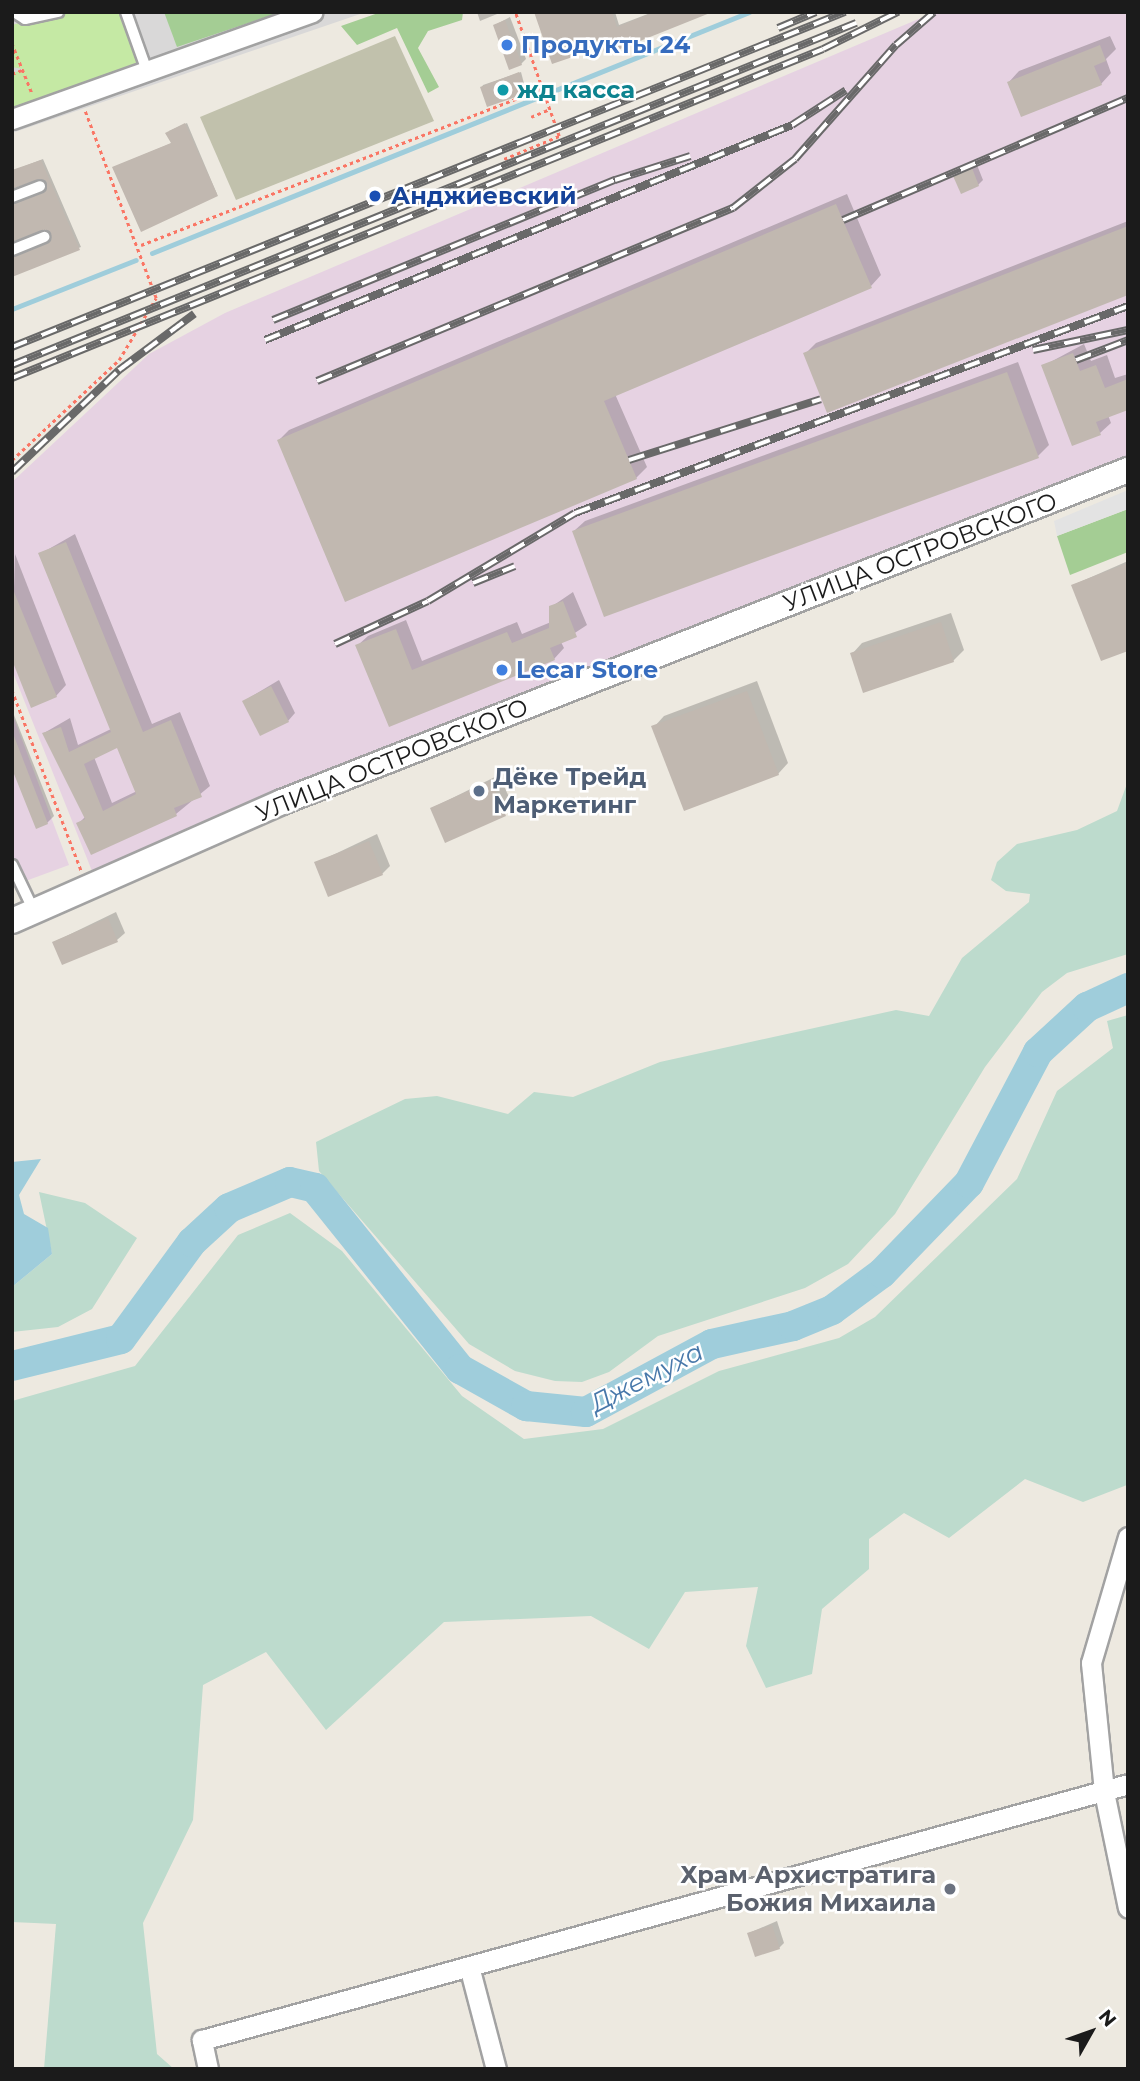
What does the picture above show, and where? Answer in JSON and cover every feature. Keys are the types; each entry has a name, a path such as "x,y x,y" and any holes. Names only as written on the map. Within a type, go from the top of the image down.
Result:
{"street":[{"path":"12,118 313,12"},
{"name":"УЛИЦА ОСТРОВСКОГО","path":"23,916 282,802 1128,470"},
{"path":"1128,1537 1091,1663 1104,1792 1128,1908"},
{"path":"208,2069 202,2040 470,1970 1128,1784"},
{"path":"470,1970 496,2069"}],"lane":[{"path":"14,12 25,19 58,12"},
{"path":"126,12 148,71"},
{"path":"12,197 40,186"},
{"path":"12,250 45,237"},
{"path":"12,865 23,916"}],"path":[{"path":"504,159 559,136 515,12"},
{"path":"12,43 38,109"},
{"path":"12,74 23,69"},
{"path":"141,245 542,90"},
{"path":"12,460 95,387 142,326 156,298 141,245 78,95"},
{"path":"531,117 550,109"},
{"path":"12,690 88,888"}],"shaded area":[{"path":"12,12 366,12 12,133"},
{"path":"935,12 1128,12 1128,457 394,744 92,871 12,670 12,482 149,354 225,313"},
{"path":"395,36 434,121 236,200 200,117"},
{"path":"1128,490 1128,509 1057,536 1054,521"},
{"path":"12,713 69,865 12,886"},
{"path":"1128,781 1128,954 1067,973 1042,992 985,1067 895,1214 848,1264 805,1288 658,1336 609,1372 582,1382 555,1381 515,1371 469,1344 319,1171 316,1142 405,1099 437,1096 508,1114 534,1092 573,1097 660,1062 896,1010 929,1016 962,958 1029,902 1030,894 1006,891 991,880 997,862 1017,844 1077,830 1117,811"},
{"path":"1128,1015 1127,1485 1083,1502 1025,1479 949,1538 904,1513 869,1539 869,1569 822,1609 812,1674 766,1688 746,1646 758,1587 685,1592 649,1649 591,1616 444,1622 326,1730 266,1652 203,1685 193,1820 143,1923 157,2054 174,2069 44,2069 56,1924 12,1922 12,1401 135,1366 238,1235 290,1213 342,1251 462,1396 524,1439 603,1429 719,1371 839,1338 875,1317 1017,1179 1057,1091 1113,1048 1107,1021"},
{"path":"39,1192 85,1203 137,1238 92,1309 58,1327 12,1332 12,1287 52,1254"}],"green space":[{"path":"58,12 126,12 144,60 12,110 12,74 23,69 12,67 12,25"},
{"path":"164,12 281,12 177,47"},
{"path":"381,12 463,12 462,20 428,31 418,48 439,87 428,93 397,28 357,45 341,26"},
{"path":"1128,509 1128,552 1070,575 1057,536"}],"water":[{"path":"41,1159 19,1195 24,1214 48,1228 52,1254 12,1287 12,1162"}],"building":[{"path":"534,12 612,12 617,27 654,12 710,13 605,55 602,47 552,64"},
{"name":"Продукты 24","path":"505,20 522,65 509,70 493,25"},
{"path":"1100,45 1106,61 1094,66 1102,85 1021,117 1007,82"},
{"name":"жд касса","path":"519,72 527,93 487,107 480,87"},
{"path":"185,123 218,196 141,232 112,167 171,143 165,133"},
{"path":"41,160 80,250 12,277 12,257 52,239 45,230 12,242 12,204 47,186 40,179 12,189 12,170"},
{"path":"972,168 979,186 961,194 953,176"},
{"path":"836,204 872,288 604,401 637,479 345,602 277,440"},
{"path":"1128,226 1128,295 827,413 803,353"},
{"path":"1073,353 1080,371 1096,365 1105,388 1128,379 1128,410 1096,422 1101,435 1072,446 1041,365"},
{"path":"1007,372 1039,458 604,617 572,531"},
{"path":"66,542 143,732 171,720 202,797 174,808 177,816 91,855 76,823 85,819 42,733 61,727 69,752 111,732 38,553","holes":["117,748 136,794 103,811 84,764"]},
{"path":"1128,563 1128,651 1101,661 1071,585"},
{"path":"12,587 57,697 31,708 12,660"},
{"path":"563,601 577,637 550,648 555,660 389,727 355,645 396,629 412,670 507,632 512,643 549,628 549,606"},
{"path":"941,622 954,662 863,693 850,653"},
{"path":"271,686 289,722 260,736 242,701"},
{"path":"747,691 779,775 684,811 651,726"},
{"path":"12,731 48,824 36,829 12,769"},
{"path":"491,781 506,816 445,843 430,808"},
{"path":"369,841 383,875 328,897 314,862"},
{"path":"108,918 118,942 62,965 52,942"},
{"path":"772,1925 780,1949 755,1957 747,1933"}],"waterway":[{"path":"152,253 749,12"},
{"path":"12,309 136,260"},
{"name":"Джемуха","path":"12,1366 121,1339 192,1242 229,1208 290,1182 315,1188 460,1369 526,1406 586,1412 712,1344 793,1326 832,1310 882,1273 969,1183 1038,1052 1087,1007 1128,988"}],"railway":[{"path":"778,28 816,12"},
{"path":"12,347 845,12"},
{"path":"12,378 823,49 898,12"},
{"path":"317,381 733,208 795,159 896,45 934,12"},
{"path":"12,365 856,23"},
{"path":"265,340 792,125 846,90"},
{"path":"843,220 1128,98"},
{"path":"273,320 615,180 690,156"},
{"path":"335,644 428,601 575,513 1128,306"},
{"path":"12,472 119,370 194,314"},
{"path":"1033,350 1128,330"},
{"path":"1076,360 1128,340"},
{"path":"629,460 821,399"},
{"path":"473,583 515,566"}],"place":[{"name":"Продукты 24","path":"507,45"},
{"name":"жд касса","path":"503,90"},
{"name":"Анджиевский","path":"375,196"},
{"name":"Lecar Store","path":"502,670"},
{"name":"Дёке Трейд Маркетинг","path":"479,791"},
{"name":"Храм Архистратига Божия Михаила","path":"950,1889"}]}
